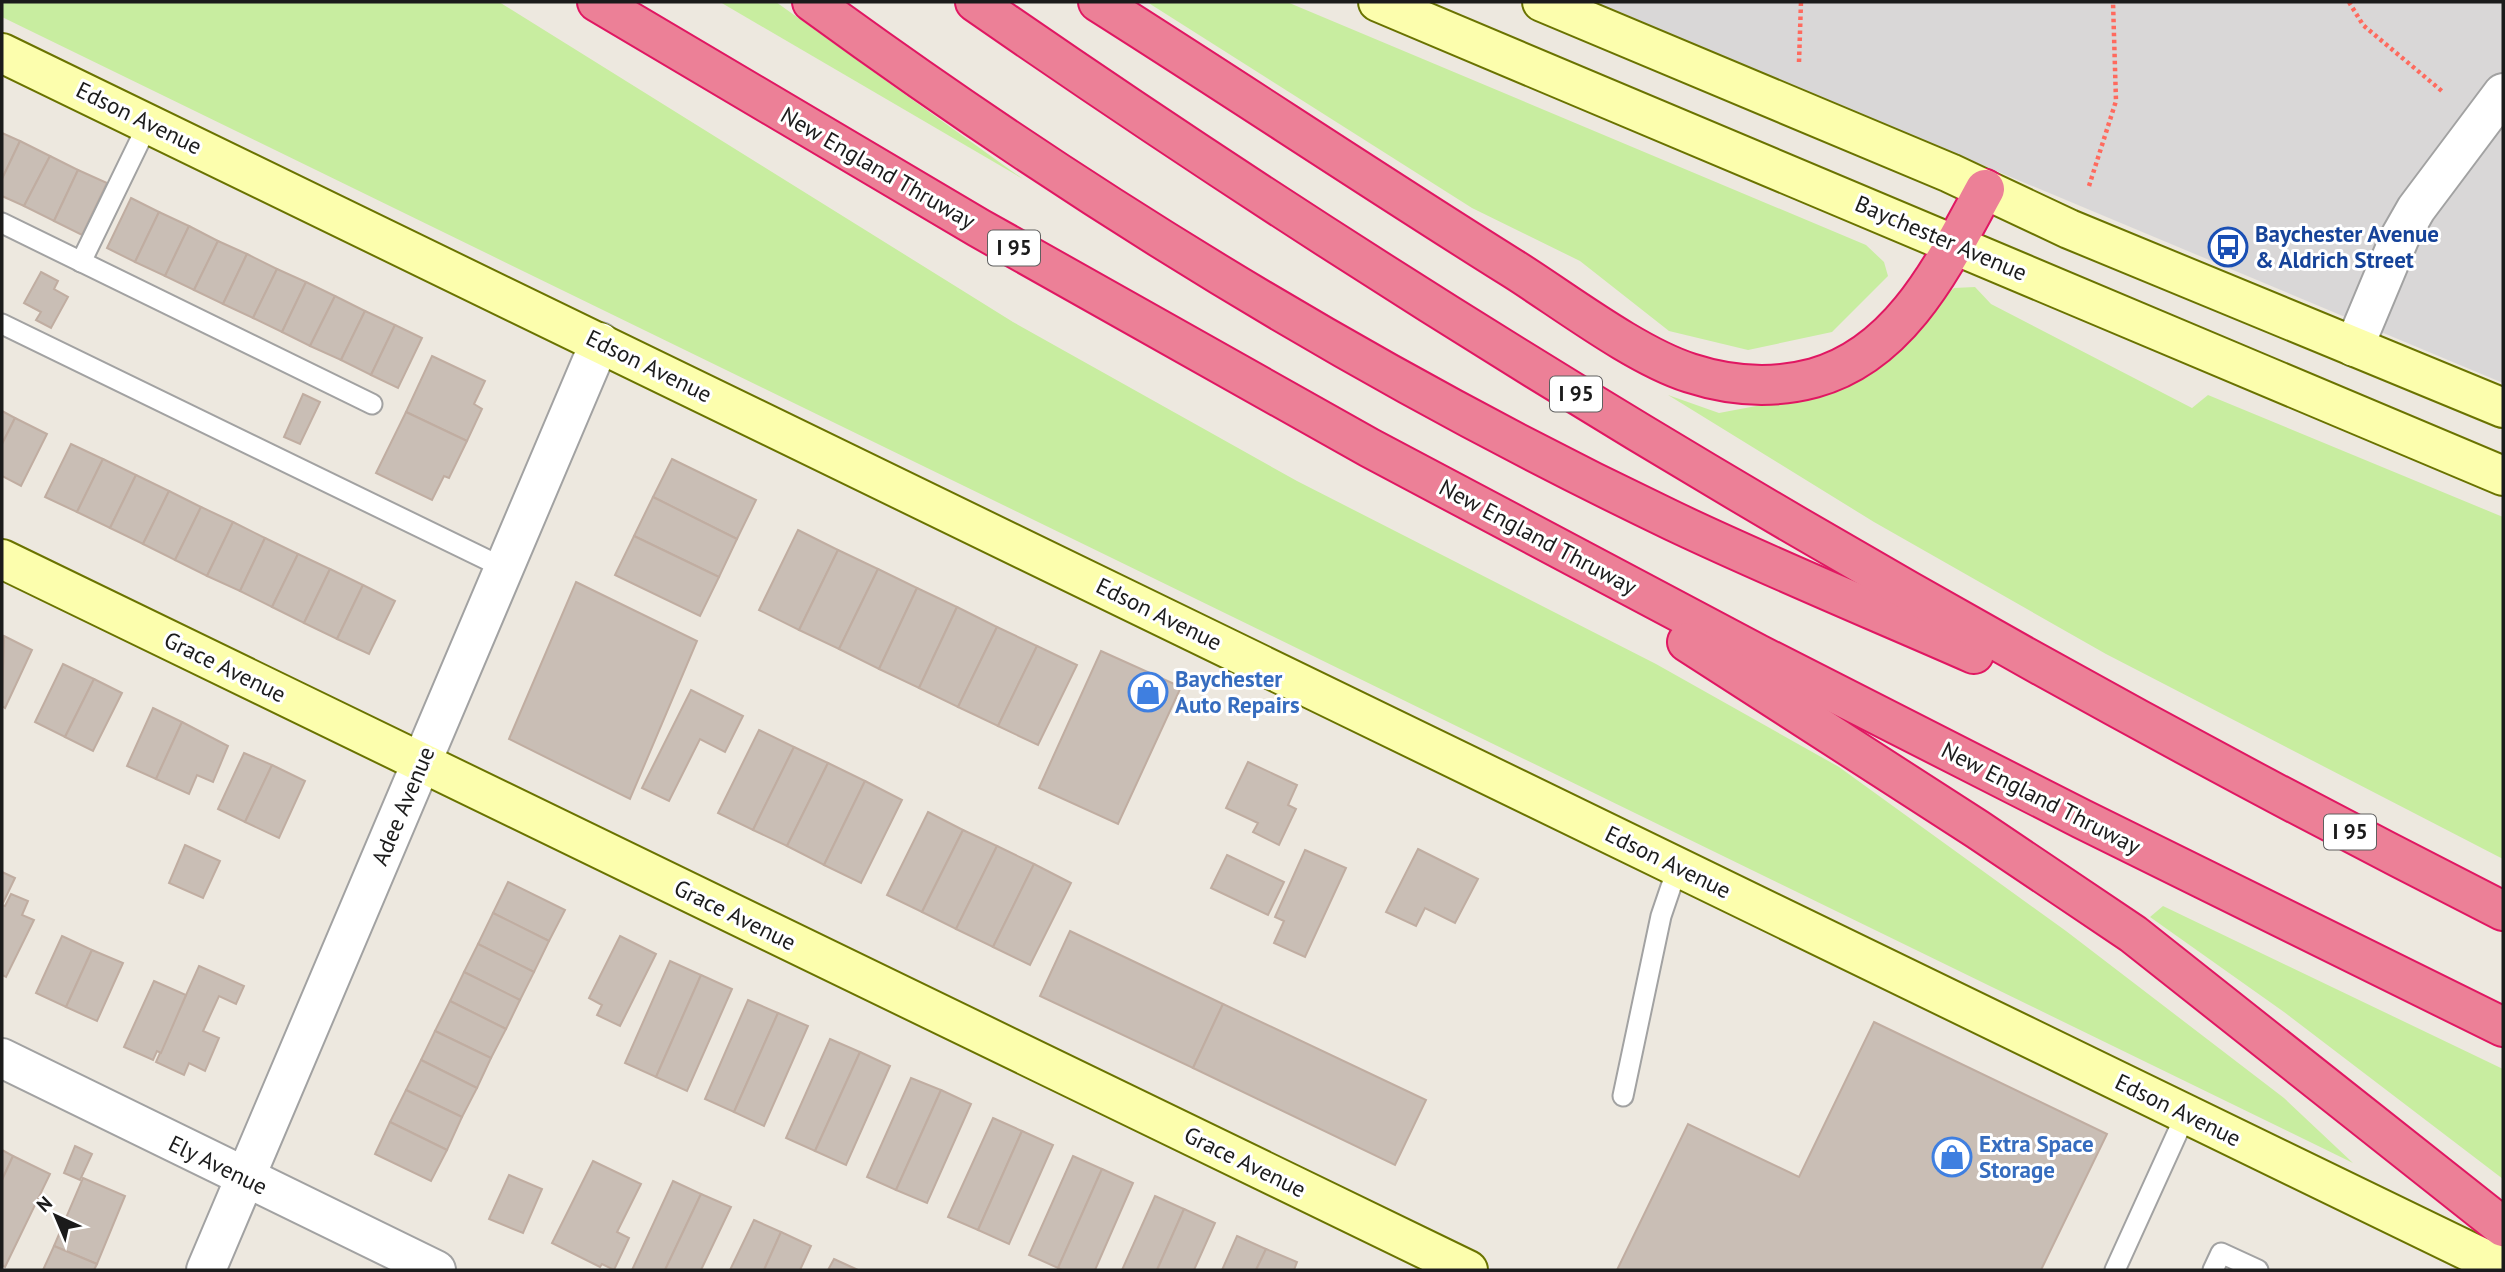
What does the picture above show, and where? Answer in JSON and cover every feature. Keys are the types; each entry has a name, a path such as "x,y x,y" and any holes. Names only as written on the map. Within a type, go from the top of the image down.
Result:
{"highway":[{"name":"New England Thruway","path":"597,2 803,125 1115,305 1437,483 1758,654 2094,825 2503,1027"},
{"path":"812,2 980,123 1078,188 1166,244 1362,358 1568,469 1675,522 2197,753"},
{"name":"I 95","path":"975,2 1279,208 1574,392 1939,610 2197,753 2503,911"},
{"path":"1098,2 1348,166 1654,358 1698,376 1750,386 1783,384 1814,378 1838,369 1898,326 1932,284 1984,189"},
{"path":"1437,483 1978,829 2133,934 2503,1227"}],"main road":[{"name":"Baychester Avenue","path":"1378,2 2503,476"},
{"path":"1542,2 1984,189 2068,229 2503,408"},
{"name":"Edson Avenue","path":"2,53 149,122 2503,1268"},
{"name":"Grace Avenue","path":"2,559 1468,1270"}],"street":[{"path":"2354,347 2400,237 2416,209 2503,93"},
{"name":"Adee Avenue","path":"206,1270 600,342"},
{"name":"Ely Avenue","path":"2,1058 436,1270"}],"lane":[{"path":"81,262 149,122"},
{"path":"2,223 372,404"},
{"path":"2,324 504,568"},
{"path":"1623,1096 1661,916 1678,866"},
{"path":"2115,1270 2186,1114"},
{"path":"2213,1270 2221,1253 2259,1270"}],"path":[{"path":"1799,62 1801,2"},
{"path":"2089,186 2116,101 2113,2"},
{"path":"2349,2 2363,25 2442,92"}],"shaded area":[{"path":"1593,2 2503,2 2503,383"}],"green space":[{"path":"2,2 499,2 1013,322 1297,481 1656,664 1839,767 2066,931 2284,1098 2353,1163 2,17"},
{"path":"720,2 776,2 1023,179"},
{"path":"1147,2 1287,2 1866,245 1884,262 1888,276 1832,332 1748,350 1669,331 1580,261 1472,208"},
{"path":"1975,287 1991,304 2192,408 2208,395 2503,517 2503,859 2106,654 1874,522 1668,395 1719,413 1836,391 1896,354 1938,303 1954,288"},
{"path":"2163,906 2503,1069 2503,1179 2284,1012 2150,917"}],"building":[{"path":"2,133 20,141 2,179"},
{"path":"20,141 50,156 24,206 2,196 2,179"},
{"path":"50,156 78,170 54,221 24,206"},
{"path":"78,170 107,183 82,235 54,221"},
{"path":"131,198 159,212 135,262 107,248"},
{"path":"159,212 189,226 165,276 135,262"},
{"path":"189,226 218,241 194,290 165,276"},
{"path":"218,241 247,254 223,304 194,290"},
{"path":"247,254 277,269 253,318 223,304"},
{"path":"277,269 306,282 282,332 253,318"},
{"path":"41,272 58,281 54,289 68,297 51,328 36,320 41,312 24,303"},
{"path":"306,282 335,296 310,346 282,332"},
{"path":"335,296 365,311 341,360 310,346"},
{"path":"365,311 395,325 371,375 341,360"},
{"path":"395,325 422,338 398,388 371,375"},
{"path":"432,356 485,381 474,404 482,409 467,441 406,412"},
{"path":"303,394 320,402 300,444 284,437"},
{"path":"2,411 15,418 2,444"},
{"path":"406,412 467,441 449,478 444,476 432,500 376,473"},
{"path":"15,418 47,434 21,486 2,476 2,444"},
{"path":"71,444 103,459 77,512 45,497"},
{"path":"103,459 136,475 110,528 77,512"},
{"path":"672,459 756,500 737,539 653,497"},
{"path":"136,475 169,491 143,544 110,528"},
{"path":"169,491 201,507 175,560 143,544"},
{"path":"653,497 737,539 719,577 634,536"},
{"path":"201,507 233,522 207,576 175,560"},
{"path":"233,522 265,538 240,591 207,576"},
{"path":"798,530 838,550 799,630 759,610"},
{"path":"634,536 719,577 700,616 615,575"},
{"path":"265,538 298,554 272,607 240,591"},
{"path":"838,550 878,569 839,649 799,630"},
{"path":"298,554 330,569 304,623 272,607"},
{"path":"330,569 363,585 337,639 304,623"},
{"path":"878,569 917,588 879,669 839,649"},
{"path":"576,582 697,641 630,799 509,739"},
{"path":"363,585 395,601 369,654 337,639"},
{"path":"917,588 957,607 919,688 879,669"},
{"path":"957,607 997,627 958,707 919,688"},
{"path":"997,627 1037,646 998,726 958,707"},
{"path":"4,636 32,650 5,708 2,706"},
{"path":"1037,646 1077,665 1038,745 998,726"},
{"path":"1101,651 1181,687 1118,824 1039,788"},
{"path":"63,664 94,679 65,737 35,722"},
{"path":"94,679 122,693 93,751 65,737"},
{"path":"691,690 743,716 725,752 700,739 669,801 642,788"},
{"path":"153,708 182,722 156,779 127,766"},
{"path":"182,722 228,746 213,782 197,775 189,794 156,779"},
{"path":"759,730 794,747 753,830 718,813"},
{"path":"794,747 828,763 787,846 753,830"},
{"path":"244,753 272,765 245,822 218,809"},
{"path":"1248,762 1297,785 1288,805 1296,809 1279,845 1253,832 1258,823 1226,808"},
{"path":"828,763 865,781 824,865 787,846"},
{"path":"272,765 305,781 279,838 245,822"},
{"path":"865,781 902,800 861,883 824,865"},
{"path":"928,812 963,830 922,912 887,895"},
{"path":"963,830 997,846 956,929 922,912"},
{"path":"185,845 220,861 203,898 169,883"},
{"path":"997,846 1034,864 993,947 956,929"},
{"path":"1418,849 1478,879 1455,923 1425,908 1416,926 1386,912"},
{"path":"1305,850 1346,868 1305,957 1274,943 1284,921 1275,917"},
{"path":"1227,855 1284,882 1268,915 1211,888"},
{"path":"1034,864 1071,883 1030,965 993,947"},
{"path":"2,872 15,878 2,905"},
{"path":"508,882 565,910 549,941 493,913"},
{"path":"11,894 28,901 22,915 34,920 6,977 2,975 2,905 5,906"},
{"path":"493,913 549,941 534,972 478,944"},
{"path":"1070,931 1223,1004 1193,1068 1040,996"},
{"path":"62,936 92,950 66,1007 36,993"},
{"path":"620,936 656,954 620,1026 597,1015 602,1005 589,998"},
{"path":"478,944 534,972 520,1000 464,972"},
{"path":"92,950 123,963 97,1021 66,1007"},
{"path":"670,961 701,975 656,1077 625,1063"},
{"path":"199,966 244,986 236,1004 219,996 203,1031 219,1038 205,1071 189,1063 184,1075 156,1062"},
{"path":"464,972 520,1000 506,1029 450,1001"},
{"path":"701,975 732,989 687,1091 656,1077"},
{"path":"154,981 186,995 161,1053 157,1051 153,1060 124,1047"},
{"path":"748,1000 778,1013 734,1112 705,1099"},
{"path":"450,1001 506,1029 491,1058 435,1031"},
{"path":"1223,1004 1426,1100 1395,1165 1193,1068"},
{"path":"778,1013 808,1026 764,1126 734,1112"},
{"name":"Extra Space Storage","path":"1874,1022 2107,1134 2041,1270 1617,1270 1688,1124 1799,1177"},
{"path":"435,1031 491,1058 477,1088 421,1060"},
{"path":"830,1039 860,1052 815,1151 786,1138"},
{"path":"860,1052 890,1066 846,1165 815,1151"},
{"path":"421,1060 477,1088 462,1117 406,1090"},
{"path":"911,1078 941,1090 896,1190 867,1177"},
{"path":"406,1090 462,1117 447,1150 390,1122"},
{"path":"941,1090 971,1104 927,1203 896,1190"},
{"path":"993,1118 1022,1131 978,1230 948,1217"},
{"path":"390,1122 447,1150 431,1181 375,1154"},
{"path":"1022,1131 1053,1145 1009,1244 978,1230"},
{"path":"75,1146 92,1154 80,1180 64,1173"},
{"path":"2,1150 13,1156 2,1180"},
{"path":"13,1156 50,1174 5,1267 2,1265 2,1180"},
{"path":"1073,1156 1102,1169 1058,1268 1029,1255"},
{"path":"593,1161 641,1184 617,1232 629,1238 614,1270 602,1264 600,1267 552,1243"},
{"path":"1102,1169 1133,1183 1095,1270 1062,1270 1058,1268"},
{"path":"509,1175 542,1189 523,1233 489,1219"},
{"path":"83,1178 125,1196 97,1264 54,1246"},
{"path":"673,1181 701,1194 665,1270 632,1270"},
{"path":"701,1194 731,1207 701,1270 665,1270"},
{"path":"1155,1196 1184,1209 1157,1270 1122,1270"},
{"path":"1184,1209 1215,1223 1194,1270 1157,1270"},
{"path":"754,1220 781,1232 764,1270 730,1270"},
{"path":"781,1232 811,1246 800,1270 764,1270"},
{"path":"1237,1236 1266,1249 1256,1270 1222,1270"},
{"path":"54,1246 97,1264 94,1270 43,1270"},
{"path":"1266,1249 1297,1262 1294,1270 1256,1270"},
{"path":"834,1259 858,1270 828,1270"}],"place":[{"name":"Baychester Avenue & Aldrich Street","path":"2228,247"},
{"name":"Baychester Auto Repairs","path":"1148,692"},
{"name":"Extra Space Storage","path":"1952,1157"}]}
